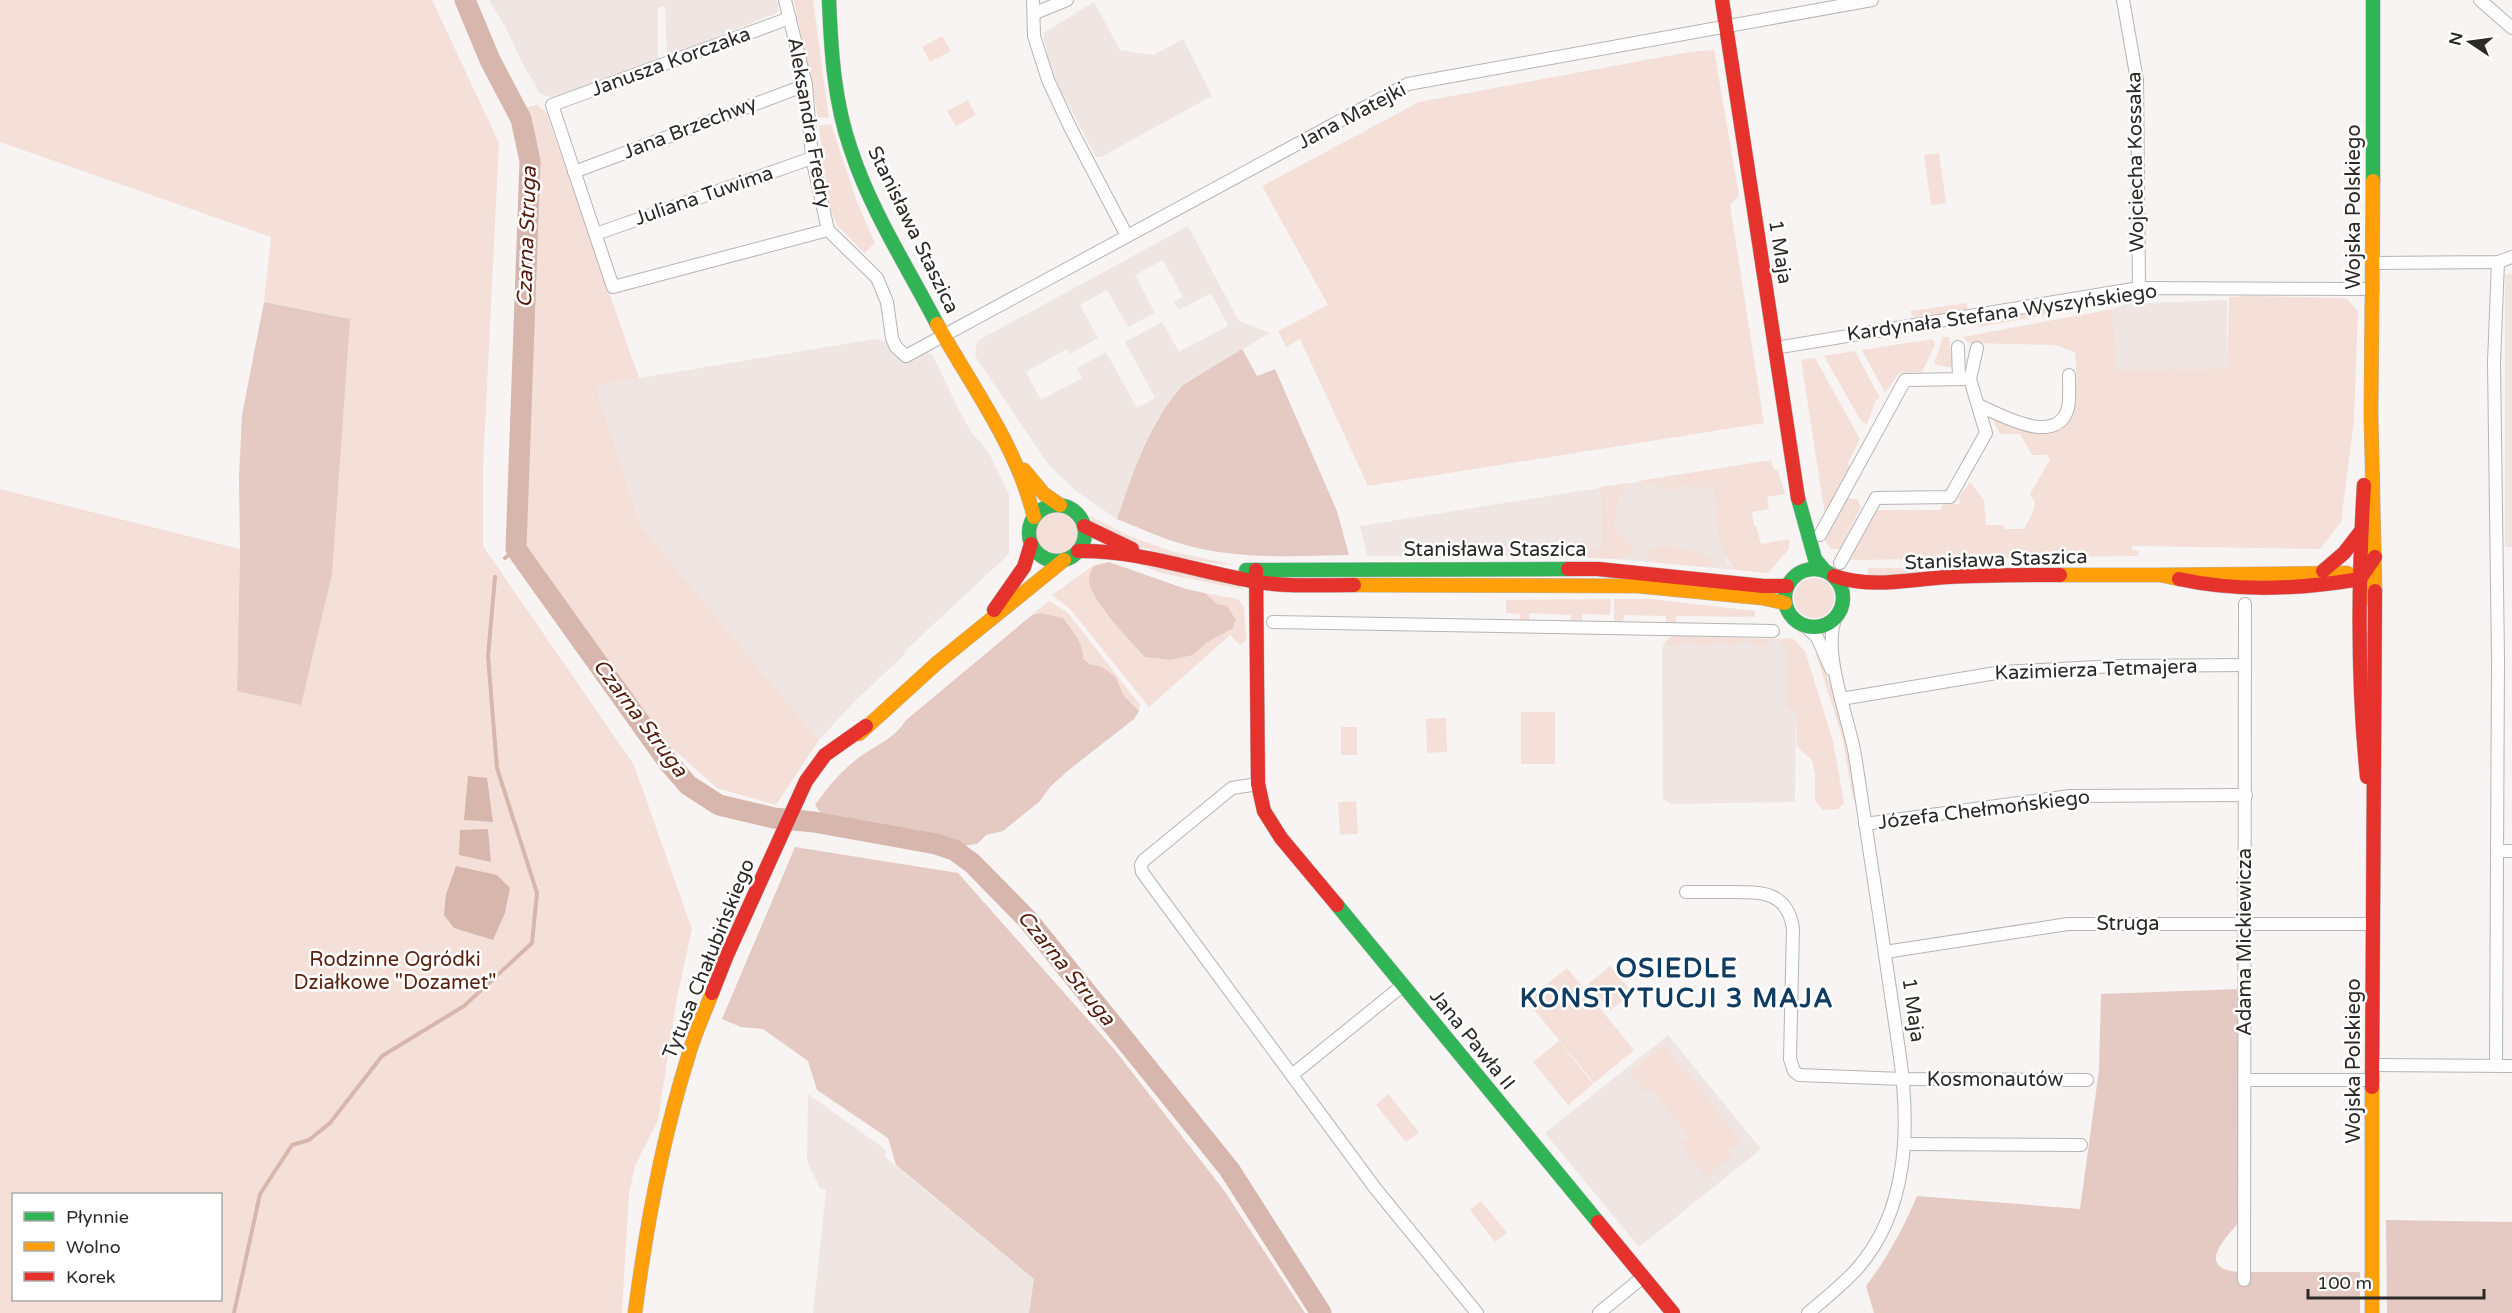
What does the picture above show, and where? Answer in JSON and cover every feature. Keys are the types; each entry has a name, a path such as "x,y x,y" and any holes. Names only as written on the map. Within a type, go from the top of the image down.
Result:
{"street":[{"name":"Aleksandra Fredry","path":"785,0 806,85 812,158 828,230 877,278 887,302 892,338 896,347 906,356 944,336"},
{"name":"Stanisława Staszica","path":"829,0 834,72 846,137 869,194 944,336 1015,459 1032,503 1034,517"},
{"path":"1033,0 1034,36 1048,80 1127,236"},
{"path":"1035,14 1068,0"},
{"name":"1 Maja","path":"1722,0 1800,509 1801,562 1790,581"},
{"name":"Jana Matejki","path":"944,336 1408,84 1872,0"},
{"name":"Wojciecha Kossaka","path":"2123,0 2137,80 2139,288"},
{"name":"Wojska Polskiego","path":"2372,1313 2373,810 2376,787 2376,606 2371,415 2373,0"},
{"path":"2480,0 2512,28"},
{"name":"Janusza Korczaka","path":"574,172 552,105 790,18"},
{"name":"Jana Brzechwy","path":"574,172 806,85"},
{"name":"Juliana Tuwima","path":"596,234 812,158"},
{"path":"574,172 613,287 828,230"},
{"path":"2373,263 2498,262 2512,257"},
{"path":"2496,1066 2498,659 2494,362 2498,262"},
{"name":"Kardynała Stefana Wyszyńskiego","path":"1775,348 2139,288 2373,289"},
{"path":"1840,562 1876,498 1950,497 1986,433 1978,405 1964,379 1958,347"},
{"path":"1964,379 1977,348"},
{"path":"1978,405 2023,425 2039,427 2051,424 2060,420 2068,407 2069,375"},
{"path":"1820,535 1905,380 1964,379"},
{"name":"Wojska Polskiego","path":"2371,415 2361,530 2360,712 2373,810"},
{"name":"Stanisława Staszica","path":"1015,459 1044,494 1060,505"},
{"path":"1060,505 1076,512 1084,526 1083,543 1078,551 1064,560 1047,558 1039,554 1031,544 1030,530 1034,517 1043,509 1060,505"},
{"name":"1 Maja","path":"1800,509 1815,559 1830,574"},
{"name":"Stanisława Staszica","path":"1084,526 1097,534 1152,557"},
{"path":"2360,621 2349,599 2323,578 2361,530"},
{"name":"Tytusa Chałubińskiego","path":"981,627 1024,567 1031,544"},
{"name":"Stanisława Staszica","path":"1078,551 1094,549 1152,557 1203,569 1256,576 1294,585 1638,586 1762,598 1785,603"},
{"path":"2375,557 2360,579 2376,606"},
{"name":"Tytusa Chałubińskiego","path":"635,1313 645,1237 670,1120 688,1056 727,955 816,763 831,747 866,726 981,627 1064,560"},
{"name":"Stanisława Staszica","path":"1256,576 1598,569 1763,586 1790,581"},
{"path":"1849,604 1830,574 1809,569 1790,581 1785,603 1792,618 1805,626 1822,626 1849,604 1900,583"},
{"name":"Stanisława Staszica","path":"1830,574 1849,583 1900,583 1947,577 2188,573 2323,578 2347,573 2360,579"},
{"name":"Jana Pawła II","path":"1256,576 1256,760 1264,811 1281,838 1673,1313"},
{"name":"1 Maja","path":"1837,684 1831,632 1849,604"},
{"name":"Adama Mickiewicza","path":"2244,1280 2245,604"},
{"path":"1273,622 1773,631"},
{"name":"1 Maja","path":"1805,626 1817,637 1837,684 1852,741 1903,1079 1905,1144 1897,1194 1877,1240 1857,1269 1808,1313"},
{"path":"2498,659 2512,659"},
{"name":"Kazimierza Tetmajera","path":"1841,699 2002,672 2115,666 2245,665"},
{"path":"1258,783 1232,788 1143,861 1141,868 1375,1188 1477,1313"},
{"name":"Józefa Chełmońskiego","path":"1865,824 2070,796 2246,795"},
{"path":"2497,851 2512,851"},
{"name":"Kosmonautów","path":"1686,892 1767,893 1781,902 1787,910 1793,928 1790,1059 1794,1071 1804,1077 2087,1080"},
{"name":"Struga","path":"1885,952 2068,924 2373,924"},
{"path":"1292,1075 1402,986"},
{"path":"2373,1065 2512,1066"},
{"path":"2244,1080 2373,1080"},
{"path":"1905,1144 2081,1145"},
{"path":"1599,1313 1643,1277"}],"shaded area":[{"path":"489,0 776,0 779,3 777,13 667,56 665,6 658,8 658,61 555,98 540,94"},
{"path":"1094,2 1120,50 1153,55 1183,39 1212,96 1101,157 1096,157 1057,83 1048,58 1043,33"},
{"path":"1188,226 1239,321 1270,333 1183,385 1155,423 1142,450 1117,519 1076,491 1048,464 975,356 977,341","holes":["1163,260 1183,297 1174,302 1179,310 1211,293 1228,326 1179,352 1162,322 1125,342 1155,398 1137,408 1106,352 1077,368 1082,378 1041,400 1026,372 1067,349 1070,354 1098,338 1080,305 1107,290 1128,327 1155,313 1135,275"]},
{"path":"2512,273 2512,547 2505,547 2505,275"},
{"path":"2227,300 2227,368 2114,370 2112,309 2125,304"},
{"path":"264,302 350,319 332,574 301,705 237,691 239,477 242,415"},
{"path":"875,339 932,354 961,414 972,433 988,451 1009,494 1009,554 906,650 904,655 855,701 819,740 640,525 597,389 600,385"},
{"path":"1242,349 1257,376 1275,369 1337,511 1349,555 1265,556 1223,553 1174,542 1117,519 1143,449 1171,400 1183,385"},
{"path":"1712,470 1727,562 1736,570 1603,558 1367,556 1360,526"},
{"path":"1109,562 1186,589 1205,593 1217,604 1227,606 1236,620 1232,629 1206,643 1193,655 1170,660 1145,657 1103,609 1091,589 1089,578 1093,566"},
{"path":"1041,613 1063,618 1074,632 1083,653 1083,659 1090,664 1102,667 1115,676 1124,696 1139,711 1134,719 1070,769 1051,786 1039,802 1003,831 986,835 977,844 963,846 944,839 864,826 822,815 815,805 845,769 896,732 905,721 1032,615"},
{"path":"1672,636 1781,639 1787,646 1787,707 1796,711 1795,802 1671,804 1663,799 1662,652 1664,643"},
{"path":"468,776 487,778 493,822 464,820"},
{"path":"488,829 491,862 459,855 460,830"},
{"path":"795,847 958,873 1114,1049 1223,1189 1305,1313 1029,1313 1034,1279 896,1165 888,1138 817,1090 808,1061 763,1029 741,1027 722,1019"},
{"path":"456,866 497,875 510,888 505,913 493,940 454,928 444,915 446,894"},
{"path":"2239,989 2239,1222 2217,1252 2218,1264 2225,1269 2237,1272 2360,1272 2360,1313 1874,1313 1866,1286 1894,1242 1917,1196 2080,1209 2099,1070 2101,994"},
{"path":"1668,1035 1761,1149 1639,1247 1545,1133"},
{"path":"808,1094 886,1150 885,1157 1034,1279 1081,1313 813,1313 826,1190 820,1188 807,1161"},
{"path":"2386,1220 2512,1222 2512,1313 2387,1313"}],"green space":[{"name":"Rodzinne Ogródki Działkowe \"Dozamet\"","path":"0,0 432,0 499,143 483,468 483,546 634,765 692,929 677,998 658,1120 635,1166 629,1194 622,1313 0,1313 0,489 240,549 237,690 350,319 264,302 271,237 0,142"},
{"path":"794,0 813,0 829,118 818,117"},
{"path":"942,36 951,51 930,62 922,47"},
{"path":"1714,50 1739,196 1730,205 1764,423 1368,486 1300,339 1286,347 1278,331 1328,305 1262,186 1419,102 1689,52"},
{"path":"968,100 976,115 956,126 947,111"},
{"path":"537,105 546,112 639,378 600,385 597,389 640,525 819,740 776,805 717,788 674,750 521,550 525,386 535,161 524,108"},
{"path":"831,124 857,202 875,243 864,253 837,225 828,203 819,126"},
{"path":"1939,153 1946,203 1931,205 1924,155"},
{"path":"2229,297 2346,298 2358,311 2354,419 2341,522 2320,549 2132,546 2132,550 2139,551 2137,556 1850,560 1876,510 1940,510 1943,504 1960,504 1959,497 1970,482 1984,500 1986,525 2003,525 2005,529 2024,529 2033,512 2035,502 2030,494 2050,459 2047,455 2032,455 2020,434 2000,434 1990,414 2024,430 2066,420 2073,382 2077,381 2075,352 2055,345 1969,343 1963,337 2112,309 2117,370 2227,368"},
{"path":"2108,298 2100,305 1978,327 1978,320"},
{"path":"1967,303 1967,310 1914,319 1910,311"},
{"path":"1943,337 1949,337 1953,368 1934,364"},
{"path":"1933,339 1935,345 1922,372 1899,373 1885,393 1862,350"},
{"path":"1855,351 1880,398 1876,400 1867,424 1861,421 1824,356"},
{"path":"1815,358 1860,439 1848,463 1851,470 1825,515 1801,360"},
{"path":"1771,460 1773,468 1778,471 1785,494 1767,497 1769,509 1752,512 1754,526 1756,526 1761,544 1789,539 1789,549 1768,573 1736,570 1729,561 1720,540 1713,482 1705,490 1679,485 1677,491 1638,481"},
{"path":"1629,483 1619,497 1614,528 1634,548 1631,554 1623,555 1618,559 1588,558 1579,549 1585,541 1593,548 1602,550 1601,487"},
{"path":"1847,498 1857,499 1861,507 1840,549 1831,549 1824,539"},
{"path":"1057,512 1065,513 1072,518 1077,525 1077,541 1072,548 1065,553 1057,554 1049,553 1042,548 1037,541 1036,533 1037,525 1042,518 1049,513"},
{"path":"1088,515 1134,538 1174,552 1235,565 1178,557 1133,544 1113,536 1098,526"},
{"path":"1665,545 1704,554 1713,562 1705,567 1653,562 1646,554 1653,548"},
{"path":"1125,559 1235,583 1245,590 1161,573"},
{"path":"1093,566 1089,579 1094,595 1105,612 1116,623 1193,655 1206,643 1232,629 1217,605 1205,593 1238,599 1244,608 1246,640 1240,645 1230,635 1149,707 1071,610 1052,595"},
{"path":"1985,567 1868,579 1868,568"},
{"path":"1814,578 1828,584 1834,598 1828,612 1814,618 1800,612 1794,598 1800,584"},
{"path":"1611,599 1610,615 1582,614 1582,623 1571,623 1571,615 1529,613 1529,622 1519,622 1520,614 1506,613 1506,600"},
{"path":"1614,599 1652,599 1755,611 1755,617 1676,616 1676,625 1666,625 1666,616 1624,615 1623,623 1614,623"},
{"path":"1049,601 1068,613 1140,705 1139,711 1124,696 1115,676 1102,667 1090,664 1083,659 1079,642 1063,618 1041,613 1032,615"},
{"path":"1672,636 1766,639 1768,643 1765,646 1753,646 1750,642 1740,641 1738,646 1724,646 1722,642 1713,642 1710,646 1696,646 1693,641 1684,642 1681,646 1667,646 1666,641"},
{"path":"1792,638 1805,651 1833,741 1844,803 1838,809 1823,810 1815,801 1815,774 1812,760 1797,747 1796,711 1787,708 1787,646 1780,646 1778,643 1781,639"},
{"path":"1819,653 1850,748 1855,786 1853,801 1843,740 1816,654"},
{"path":"1521,712 1555,712 1555,764 1521,764"},
{"path":"1446,718 1447,752 1427,753 1426,719"},
{"path":"1341,727 1357,727 1357,755 1341,755"},
{"path":"1356,801 1358,834 1340,835 1338,802"},
{"path":"1610,966 1632,992 1610,1011 1588,984"},
{"path":"1567,968 1634,1050 1594,1083 1527,1001"},
{"path":"1559,1041 1593,1084 1568,1105 1533,1062"},
{"path":"1664,1045 1685,1073 1688,1071 1741,1142 1728,1151 1732,1156 1706,1177 1680,1144 1689,1137 1651,1089 1645,1093 1630,1072"},
{"path":"1388,1094 1419,1132 1406,1142 1376,1105"},
{"path":"1481,1201 1507,1233 1495,1242 1470,1210"}],"waterway":[{"name":"Czarna Struga","path":"465,0 490,60 521,119 530,161 516,549 669,763 688,785 719,805 774,818 814,822 936,844 954,850 972,863 1028,920 1229,1169 1321,1313"},
{"path":"505,558 516,549"},
{"path":"234,1313 260,1194 292,1145 309,1140 330,1123 382,1056 464,1006 532,943 537,893 497,768 488,656 495,577"}],"traffic: fast":[{"path":"829,0 832,57 845,132 859,173 879,217 937,324"},
{"path":"2373,0 2373,181"},
{"path":"1798,498 1815,559 1825,571"},
{"path":"1057,505 1072,510 1080,518 1085,533 1080,548 1072,556 1057,561 1042,556 1034,548 1029,533 1034,518 1042,510 1057,505"},
{"path":"1246,570 1568,569"},
{"path":"1808,569 1820,569 1835,577 1843,592 1843,598 1843,604 1835,619 1820,627 1808,627 1793,619 1785,604 1785,592 1793,577 1808,569"},
{"path":"1337,905 1598,1222"}],"traffic: slow":[{"path":"2373,181 2371,415 2375,591"},
{"path":"937,324 1005,441 1017,466 1034,517"},
{"path":"1024,470 1044,494 1060,505"},
{"path":"859,734 937,663 1064,560"},
{"path":"2179,579 2160,575 2347,573 2360,579 2374,603"},
{"path":"2060,575 2160,575"},
{"path":"1354,585 1638,586 1762,598 1785,603"},
{"path":"635,1313 644,1248 670,1120 690,1049 712,993"},
{"path":"2372,1087 2372,1313"}],"traffic: jam":[{"path":"1722,0 1798,498"},
{"path":"2364,485 2360,631 2361,704 2367,777"},
{"path":"1084,526 1132,549"},
{"path":"2323,571 2344,553 2361,531"},
{"path":"994,610 1024,567 1031,544"},
{"path":"1078,551 1124,554 1270,584 1354,585"},
{"path":"2179,579 2224,586 2270,588 2315,585 2360,579 2375,557"},
{"path":"1568,569 1598,569 1763,586 1787,586"},
{"path":"1256,570 1258,784 1264,811 1281,838 1337,905"},
{"path":"1834,576 1877,583 1963,576 2060,575"},
{"path":"2372,1087 2375,591"},
{"path":"712,993 806,781 825,755 866,726"},
{"path":"1598,1222 1673,1313"}],"district":[{"name":"OSIEDLE KONSTYTUCJI 3 MAJA","path":"1677,983"}]}
